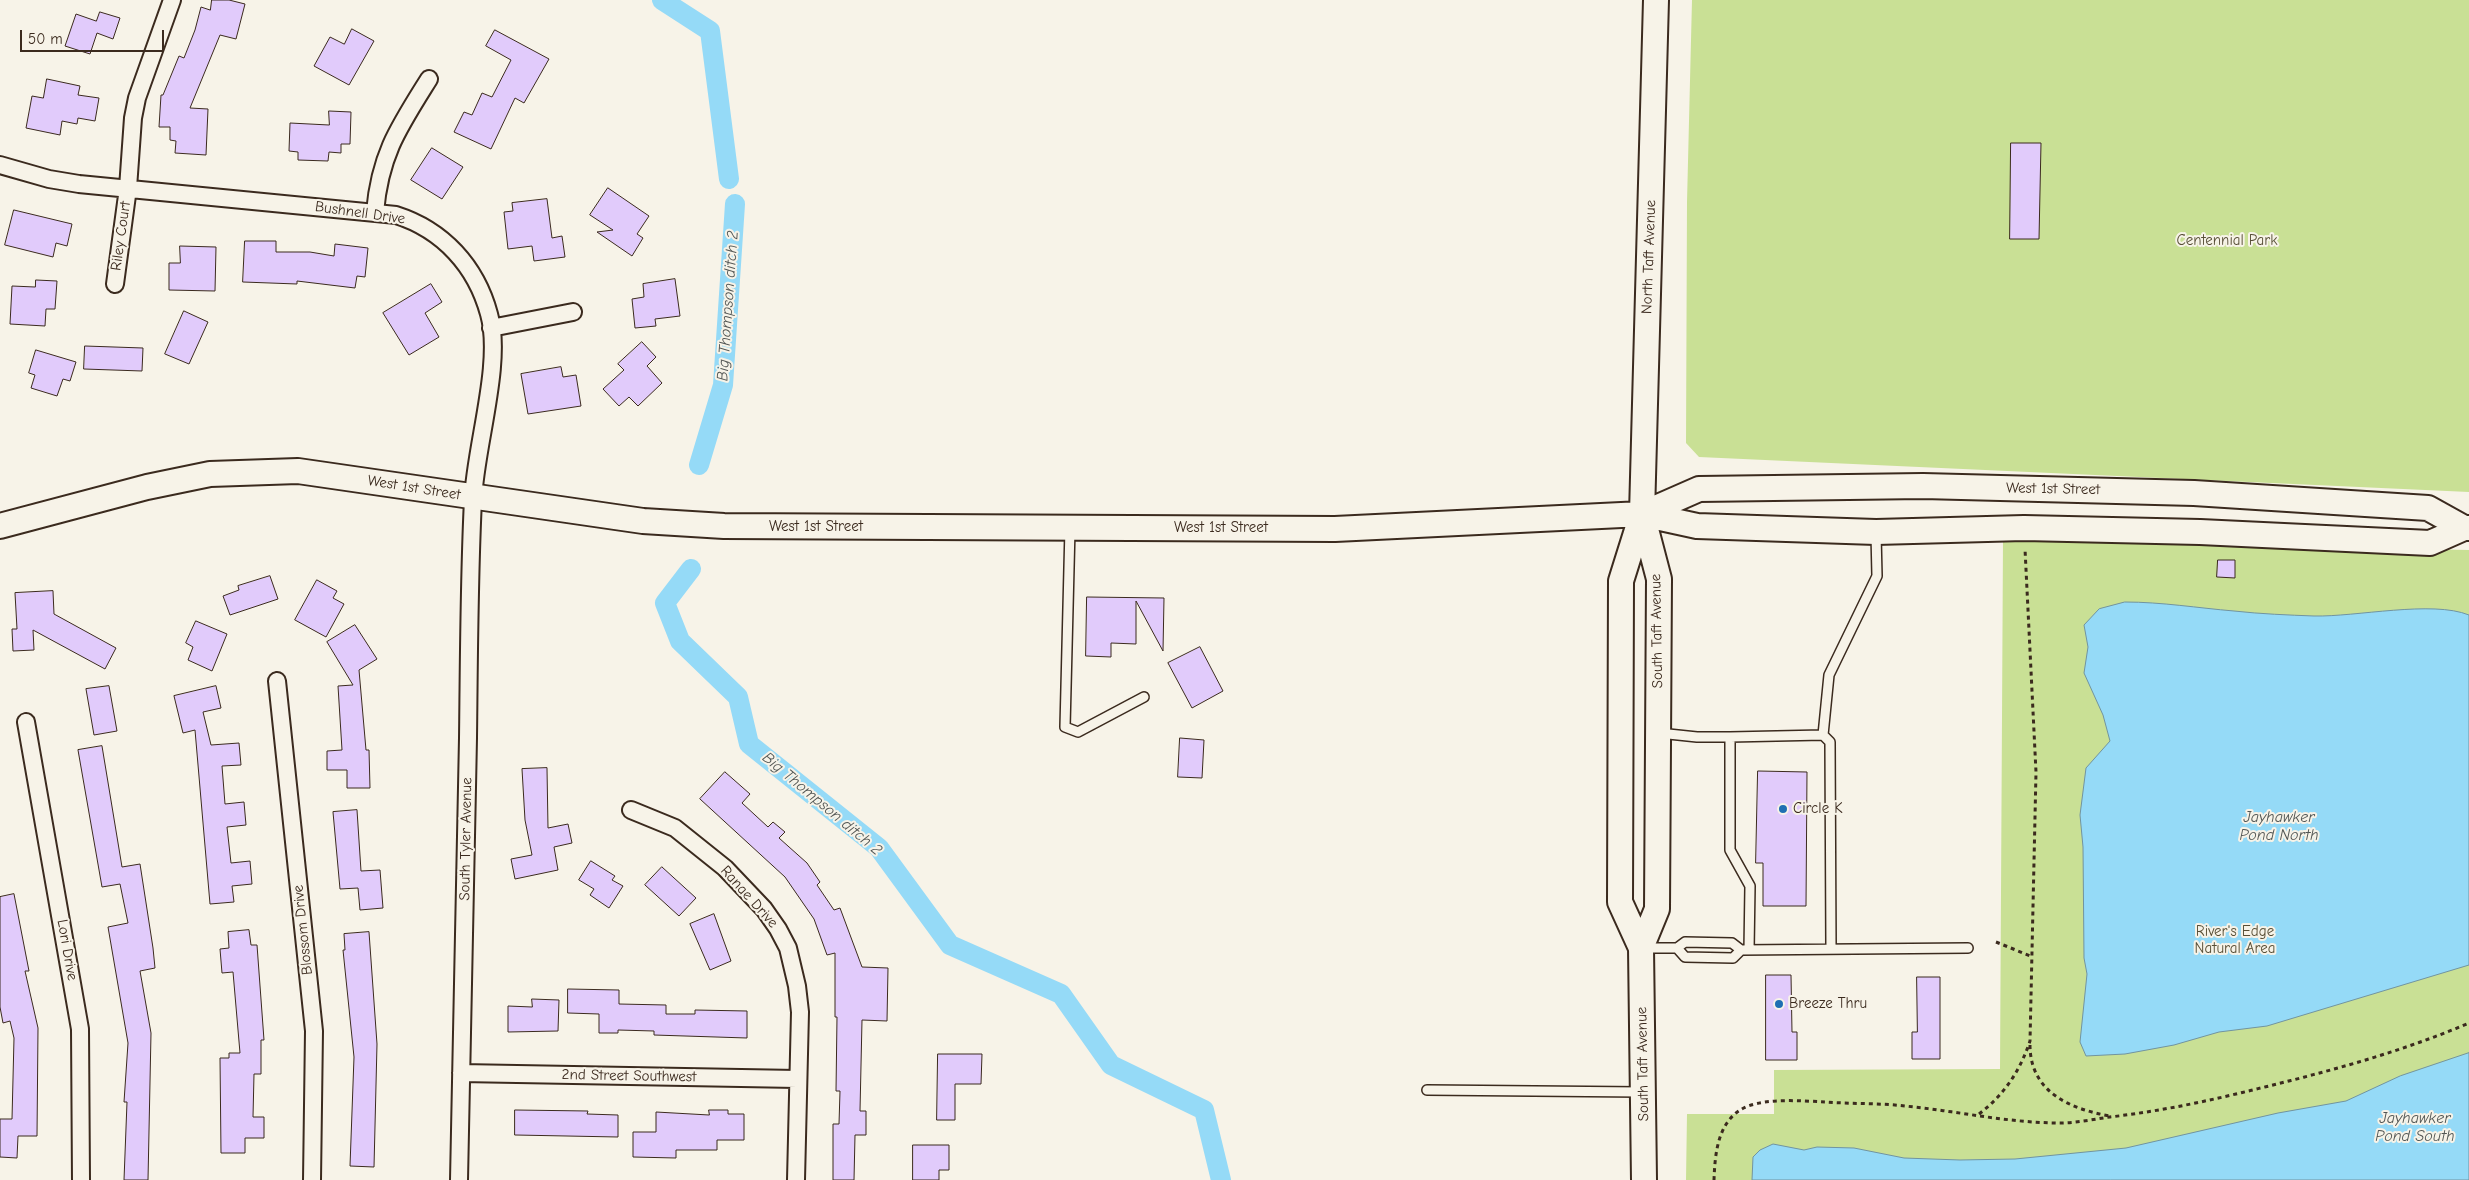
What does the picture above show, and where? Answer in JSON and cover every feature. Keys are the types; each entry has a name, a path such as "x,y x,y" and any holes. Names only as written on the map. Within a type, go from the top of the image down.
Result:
{"main road":[{"name":"North Taft Avenue","path":"1642,514 1656,0"},
{"name":"West 1st Street","path":"0,526 147,487 210,474 298,471 473,498 643,521 724,526 1335,529 1642,514 1697,526 1876,532 2024,528 2200,532 2430,543 2466,528"},
{"name":"West 1st Street","path":"1642,514 1699,489 1923,486 2194,492 2428,508 2466,528"},
{"name":"South Taft Avenue","path":"1641,948 1657,909 1659,733 1659,579 1642,514"},
{"name":"South Taft Avenue","path":"1642,514 1621,581 1620,902 1641,948 1644,1180"}],"street":[{"name":"Riley Court","path":"115,284 128,188 133,118 137,98 172,0"},
{"path":"375,212 384,158 400,126 429,79"},
{"name":"Bushnell Drive","path":"0,166 49,179 375,212 412,220 442,239 454,250 474,275 489,314 491,328 492,363 473,498"},
{"path":"491,328 573,312"},
{"name":"South Tyler Avenue","path":"459,1180 473,498"},
{"name":"Blossom Drive","path":"277,681 314,1031 312,1180"},
{"name":"Lori Drive","path":"26,722 80,1029 81,1180"},
{"name":"Ranae Drive","path":"631,810 675,828 725,868 764,909 788,948 797,986 800,1012 796,1180"},
{"name":"2nd Street Southwest","path":"461,1073 797,1079"}],"lane":[{"path":"1070,528 1065,727 1078,732 1144,697"},
{"path":"1823,735 1829,675 1877,576 1876,532"},
{"path":"1659,733 1697,737 1823,735 1830,742 1831,949"},
{"path":"1730,736 1730,850 1750,886 1746,950"},
{"path":"1641,948 1677,948 1686,942 1732,943 1746,950 1968,948"},
{"path":"1677,948 1685,957 1733,958 1746,950"},
{"path":"1427,1090 1644,1092"}],"path":[{"path":"2024,528 2036,772 2031,1066 2039,1079 2052,1093 2080,1110 2113,1117"},
{"path":"1996,942 2033,958"},
{"path":"1714,1180 1717,1147 1725,1126 1742,1110 1758,1104 1808,1102 1904,1106 2060,1123 2113,1117 2196,1104 2310,1076 2393,1051 2469,1023"},
{"path":"1978,1115 2008,1085 2023,1060 2030,1041"}],"green space":[{"name":"Centennial Park","path":"1692,0 2469,0 2469,492 1699,457 1686,443 1687,202"},
{"name":"River's Edge Natural Area","path":"2003,540 2469,550 2469,1180 1686,1180 1687,1114 1774,1114 1774,1070 2000,1069"}],"water":[{"name":"Jayhawker Pond North","path":"2125,602 2314,616 2415,609 2453,611 2469,615 2469,965 2267,1026 2219,1032 2174,1045 2125,1054 2086,1056 2080,1042 2087,974 2084,958 2083,847 2080,815 2086,768 2110,741 2103,715 2084,673 2088,647 2084,625 2099,609"},
{"name":"Jayhawker Pond South","path":"2469,1053 2469,1180 1752,1180 1753,1157 1760,1150 1773,1144 1804,1150 1817,1147 1854,1148 1904,1158 1960,1160 2015,1159 2126,1148 2278,1113 2346,1101 2400,1076"}],"building":[{"path":"212,0 229,0 245,4 236,39 220,35 190,108 208,109 206,155 175,153 176,141 170,140 170,127 159,127 161,95 163,95 179,56 184,58 195,30 201,7 210,10"},
{"path":"100,12 120,18 113,39 97,33 90,54 65,46 76,14 96,21"},
{"path":"352,29 374,41 349,85 314,66 330,37 344,44"},
{"path":"495,30 549,59 524,103 515,98 491,149 454,132 464,112 472,115 482,93 492,97 511,60 486,46"},
{"path":"47,79 80,86 78,95 99,98 95,121 78,118 77,124 62,121 60,135 26,128 32,96 43,98"},
{"path":"329,111 351,112 350,144 341,144 341,153 329,152 328,161 298,160 298,152 289,151 290,123 329,125"},
{"path":"2011,143 2041,143 2039,239 2010,239"},
{"path":"432,148 463,167 442,199 411,180"},
{"path":"608,188 649,216 637,234 643,238 632,256 597,232 613,230 590,215"},
{"path":"547,199 552,238 562,236 565,257 534,261 532,246 508,249 504,212 513,211 512,203"},
{"path":"14,210 72,224 67,246 56,243 53,257 5,245"},
{"path":"245,241 276,241 276,252 310,252 334,256 335,244 368,248 365,277 357,276 355,288 297,281 297,284 243,282"},
{"path":"180,246 216,247 215,291 169,290 169,263 180,263"},
{"path":"675,279 680,316 655,319 656,326 635,328 632,299 644,297 643,284"},
{"path":"36,280 57,281 55,309 46,309 45,326 10,324 12,286 35,287"},
{"path":"431,284 442,302 425,313 439,337 409,355 383,313"},
{"path":"184,311 208,322 189,364 165,354"},
{"path":"642,342 656,357 647,366 662,383 638,406 629,397 619,406 603,389 624,370 618,364"},
{"path":"85,346 143,348 142,371 84,369"},
{"path":"36,350 76,362 70,381 63,379 57,396 31,388 35,375 29,373"},
{"path":"561,367 563,377 576,375 581,406 528,414 521,374"},
{"path":"2218,560 2235,560 2235,578 2217,577"},
{"path":"270,576 278,599 230,615 223,596 239,590 238,586"},
{"path":"317,580 337,591 333,598 344,604 326,637 295,620"},
{"path":"53,591 54,614 116,648 105,669 33,630 34,650 13,651 12,629 17,629 15,593"},
{"path":"1087,597 1164,598 1163,651 1136,601 1136,644 1111,643 1111,657 1086,656"},
{"path":"196,621 227,634 212,671 188,660 193,647 186,643"},
{"path":"355,625 377,659 359,670 366,750 369,750 370,788 347,788 347,770 327,770 327,751 342,750 338,686 353,685 327,642"},
{"path":"1200,647 1223,691 1192,708 1168,663"},
{"path":"109,686 117,731 94,735 86,689"},
{"path":"216,686 221,708 203,712 211,745 239,743 241,765 222,766 225,804 244,802 246,825 227,827 231,863 250,861 252,884 232,886 234,902 210,904 195,730 183,733 174,696"},
{"path":"1180,738 1204,740 1202,778 1178,777"},
{"path":"102,746 122,867 140,864 153,948 155,968 140,971 151,1033 148,1180 124,1180 127,1102 124,1102 128,1043 108,927 128,923 120,884 102,887 78,750"},
{"path":"547,768 548,828 568,824 572,843 554,847 558,870 515,879 511,859 532,855 525,820 522,769"},
{"path":"1758,771 1807,772 1806,906 1763,906 1763,863 1756,863"},
{"path":"725,772 750,794 742,803 768,827 773,822 785,832 779,838 807,863 820,882 817,885 834,910 840,908 862,967 888,968 887,1021 862,1020 860,1111 866,1111 866,1135 855,1135 854,1180 833,1180 833,1124 839,1124 840,1091 836,1091 837,1017 835,1017 835,953 827,955 814,919 785,877 700,799"},
{"path":"357,810 361,871 380,870 383,908 360,910 358,888 340,889 333,812"},
{"path":"591,861 615,876 612,880 623,886 609,908 590,895 594,889 579,880"},
{"path":"662,867 696,898 679,916 645,885"},
{"path":"14,894 29,971 25,971 38,1028 37,1136 18,1136 17,1158 0,1157 0,1119 12,1119 14,1038 10,1021 3,1023 0,1007 0,897"},
{"path":"714,914 731,961 710,970 690,924"},
{"path":"249,930 251,945 257,945 264,1040 261,1040 261,1074 254,1074 253,1117 264,1117 264,1138 245,1138 245,1153 221,1153 220,1058 229,1058 229,1053 240,1053 233,972 222,973 220,949 229,948 228,932"},
{"path":"369,932 377,1044 374,1167 350,1166 354,1057 343,950 345,950 344,934"},
{"name":"Breeze Thru","path":"1766,975 1791,975 1792,1032 1797,1032 1797,1060 1766,1060"},
{"path":"1917,977 1940,977 1940,1059 1912,1059 1912,1032 1917,1032"},
{"path":"568,989 619,990 619,1004 666,1005 666,1014 695,1014 695,1010 747,1011 747,1038 654,1035 654,1031 618,1030 618,1033 599,1033 599,1014 568,1013"},
{"path":"532,999 559,1000 558,1031 508,1032 508,1006 532,1007"},
{"path":"938,1054 982,1054 981,1084 955,1084 955,1120 937,1120"},
{"path":"515,1110 588,1111 587,1114 618,1115 618,1137 515,1135"},
{"path":"709,1110 728,1110 728,1114 744,1114 744,1140 717,1140 717,1150 676,1150 676,1158 633,1157 633,1132 656,1132 656,1112 709,1115"},
{"path":"913,1145 949,1145 949,1170 939,1170 939,1180 913,1180"}],"waterway":[{"name":"Big Thompson ditch 2","path":"662,0 710,31 729,179"},
{"name":"Big Thompson ditch 2","path":"699,465 723,385 735,204"},
{"name":"Big Thompson ditch 2","path":"691,569 665,603 680,641 738,697 749,744 879,848 950,945 1061,994 1111,1065 1204,1110 1221,1180"}],"place":[{"name":"Circle K","path":"1783,809"},
{"name":"Breeze Thru","path":"1779,1004"}]}
